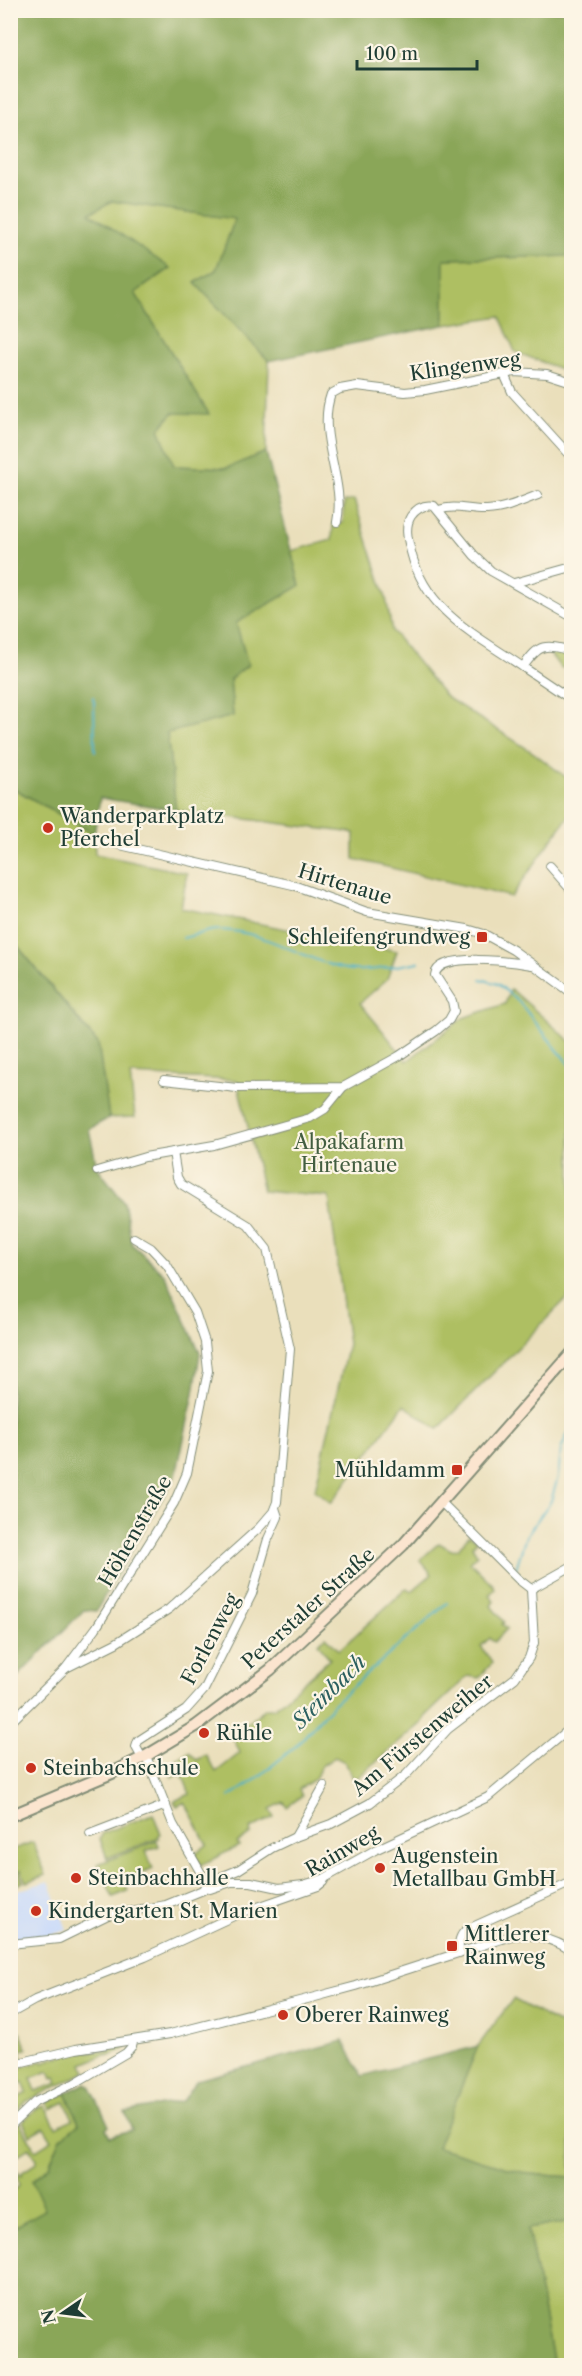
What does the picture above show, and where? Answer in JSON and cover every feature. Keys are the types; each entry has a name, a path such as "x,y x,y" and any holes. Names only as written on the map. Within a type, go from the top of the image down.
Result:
{"main road":[{"name":"Peterstaler Straße","path":"10,1816 144,1757 203,1721 270,1670 403,1545 572,1353"}],"street":[{"name":"Klingenweg","path":"337,522 340,504 326,422 331,394 340,388 357,386 405,392 514,372 547,374 572,382"},
{"path":"504,374 512,392 572,458"},
{"path":"439,510 449,506 487,510 511,505 538,495"},
{"path":"572,618 491,571 474,555 439,510 432,505 417,510 409,520 408,537 421,580 434,601 449,617 572,700"},
{"path":"514,583 572,567"},
{"path":"523,667 536,650 545,645 572,651"},
{"name":"Hirtenaue","path":"94,839 293,885 367,912 467,929 492,937 572,993"},
{"path":"550,866 572,891"},
{"path":"97,1171 145,1157 214,1144 315,1117 325,1109 343,1087 406,1052 436,1032 449,1020 454,1011 454,1005 435,975 441,964 460,960 534,966"},
{"path":"164,1080 237,1088 343,1087"},
{"path":"66,1668 116,1643 169,1609 259,1528 275,1508 278,1495 290,1349 267,1249 248,1225 181,1185 177,1177 173,1152"},
{"name":"Höhenstraße","path":"10,1723 66,1668 105,1614 180,1492 187,1473 208,1371 203,1333 189,1300 162,1258 134,1238"},
{"path":"442,1503 518,1580 531,1589 572,1566"},
{"name":"Forlenweg","path":"144,1757 136,1747 138,1741 186,1710 207,1684 252,1594 267,1542 279,1516 275,1508"},
{"name":"Am Fürstenweiher","path":"10,1944 58,1939 111,1914 166,1905 201,1892 206,1883 238,1870 272,1848 348,1815 389,1789 418,1763 448,1729 516,1678 529,1658 534,1643 531,1589"},
{"name":"Rainweg","path":"10,2014 35,2000 145,1957 240,1914 318,1886 325,1878 375,1850 489,1797 572,1727"},
{"path":"144,1757 176,1830 210,1889 228,1882 279,1888 303,1885 325,1878"},
{"name":"Am Fürstenweiher","path":"295,1837 324,1786"},
{"path":"90,1834 166,1805"},
{"path":"459,1953 459,1940 468,1929 572,1882"},
{"path":"10,2065 76,2049 133,2041 185,2030 350,1988 508,1936 523,1935 559,1943 572,1951"},
{"path":"10,2126 34,2102 75,2083 126,2053 133,2041"}],"shaded area":[{"name":"Kindergarten St. Marien","path":"49,1881 67,1930 40,1938 11,1940 11,1893"}],"green space":[{"path":"11,10 571,11 571,256 444,259 444,325 269,361 195,283 216,270 235,219 112,201 90,213 170,268 135,293 209,414 173,413 159,429 174,466 227,468 266,452 300,586 236,623 248,665 230,679 233,716 167,733 176,810 100,798 94,834 11,787"},
{"path":"112,201 235,219 216,270 195,283 269,361 266,452 227,468 174,466 159,429 172,413 208,413 135,293 170,269 90,213"},
{"path":"571,256 571,373 515,352 500,316 444,325 443,259"},
{"path":"354,500 386,598 392,631 446,697 534,753 571,781 571,813 511,897 354,859 354,833 176,810 167,733 233,716 230,679 248,665 236,623 300,586 291,551 332,540 333,524 343,523 344,502"},
{"path":"547,650 571,656 570,670 560,667"},
{"name":"Alpakafarm Hirtenaue","path":"11,787 94,834 95,854 187,873 181,908 397,951 387,979 360,1003 407,1061 463,1018 505,1004 511,989 571,1042 571,1294 438,1429 404,1405 331,1503 315,1490 348,1344 329,1197 263,1191 237,1080 130,1075 135,1117 109,1118 98,1043 11,938"},
{"path":"11,938 98,1044 109,1118 89,1129 97,1167 124,1202 132,1244 165,1275 200,1353 194,1393 176,1475 96,1611 84,1610 11,1683"},
{"path":"469,1535 477,1541 472,1546 477,1554 470,1562 494,1586 495,1589 489,1595 494,1601 491,1606 507,1629 494,1642 490,1638 481,1646 492,1663 479,1678 468,1676 426,1716 423,1722 357,1778 353,1778 345,1762 335,1757 321,1766 315,1779 299,1789 302,1796 287,1807 284,1802 270,1809 274,1817 250,1829 251,1834 237,1843 239,1846 201,1865 194,1854 207,1845 185,1802 177,1806 174,1801 190,1794 182,1774 172,1777 167,1766 189,1752 197,1760 206,1755 216,1772 240,1753 232,1735 266,1708 274,1708 330,1659 318,1643 326,1637 339,1650 407,1588 412,1591 432,1574 420,1560 439,1543 451,1550 458,1549"},
{"path":"153,1814 161,1834 159,1838 107,1858 100,1839 103,1833"},
{"path":"157,1841 159,1846 146,1851 153,1869 124,1880 128,1891 113,1897 98,1864"},
{"path":"33,1842 46,1875 26,1882 21,1870 19,1871 23,1882 11,1887 11,1848"},
{"path":"513,1999 571,2030 571,2177 528,2174 436,2147 478,2046"},
{"path":"20,2031 27,2049 20,2050 22,2058 11,2061 11,2036"},
{"path":"343,2041 362,2076 478,2046 437,2147 528,2174 571,2177 571,2221 528,2229 554,2365 11,2365 11,2229 45,2210 32,2181 49,2166 61,2138 79,2123 66,2093 86,2083 91,2087 109,2126 106,2129 110,2136 132,2130 125,2112 182,2101 197,2080"},
{"path":"125,2046 125,2049 83,2064 86,2072 27,2101 11,2117 10,2096 13,2100 27,2093 23,2082 11,2086 11,2070 42,2061 44,2063 74,2052 106,2051","holes":["49,2071 52,2078 56,2077 58,2083 36,2091 31,2078"]},
{"path":"66,2093 79,2123 61,2138 49,2166 46,2210 14,2226 11,2220 11,2192 19,2186 10,2161 20,2176 35,2164 37,2159 29,2148 12,2159 11,2139 18,2134 14,2127 19,2122 36,2150 52,2140 44,2127 30,2135 23,2121 38,2108 45,2106 56,2127 73,2119 65,2102 50,2109 47,2102"},
{"path":"571,2221 571,2365 554,2365 528,2229"}],"waterway":[{"path":"94,701 95,751"},
{"path":"183,938 215,930 235,931 265,939 322,962 347,969 378,969 419,962"},
{"path":"481,979 498,984 519,1002 572,1068"},
{"name":"Steinbach","path":"516,1568 526,1536 551,1501 558,1477 561,1449 572,1425"},
{"name":"Steinbach","path":"229,1797 255,1780 297,1745 334,1703 447,1603"}],"place":[{"name":"Wanderparkplatz Pferchel","path":"48,828"},
{"name":"Schleifengrundweg","path":"482,937"},
{"name":"Mühldamm","path":"457,1470"},
{"name":"Rühle","path":"204,1733"},
{"name":"Steinbachschule","path":"31,1768"},
{"name":"Augenstein Metallbau GmbH","path":"380,1868"},
{"name":"Steinbachhalle","path":"76,1878"},
{"name":"Kindergarten St. Marien","path":"36,1911"},
{"name":"Mittlerer Rainweg","path":"452,1946"},
{"name":"Oberer Rainweg","path":"283,2015"}]}
